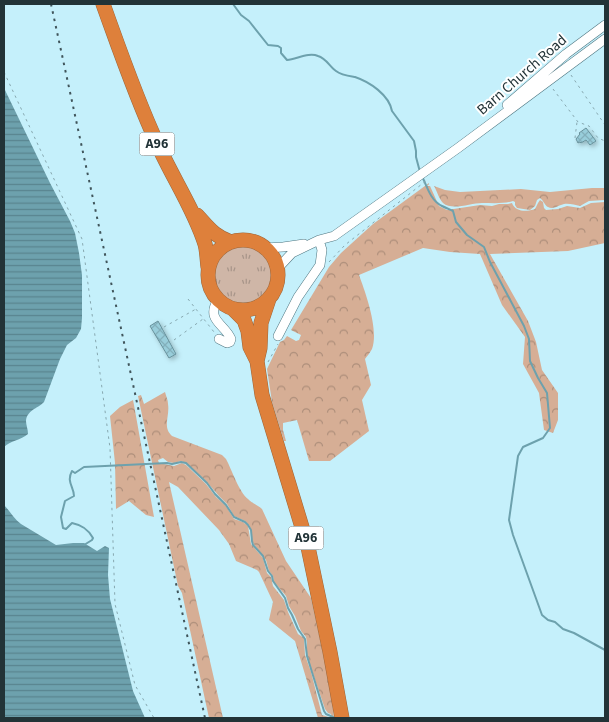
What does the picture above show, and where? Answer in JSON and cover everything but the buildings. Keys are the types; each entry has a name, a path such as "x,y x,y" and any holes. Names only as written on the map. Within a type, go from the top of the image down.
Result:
{"highway":[{"name":"A96","path":"103,4 146,118 171,173 189,206 205,245 209,285 218,300 240,314 246,322 250,347 261,365"},
{"name":"A96","path":"189,206 213,233 221,238 231,242 247,240 265,248"},
{"path":"208,267 218,250 231,242"},
{"path":"265,248 274,259 277,269"},
{"name":"A96","path":"277,269 278,278 276,286 269,299 261,323 262,395 308,547 342,718"},
{"path":"233,309 250,309 269,299"}],"street":[{"name":"Barn Church Road","path":"458,148 566,54 605,25"},
{"name":"Barn Church Road","path":"315,242 334,236 458,148 605,39"},
{"path":"265,248 283,248 315,242"},
{"path":"277,269 292,253 315,242"},
{"path":"282,334 298,297 319,268 322,250 315,242"},
{"path":"218,300 214,310 215,318 232,339 227,343 219,340"}],"path":[{"path":"566,68 605,125"},
{"path":"4,72 82,239 110,448 115,604 135,686 154,718"},
{"path":"548,82 577,121 588,126 598,138 605,141"},
{"path":"575,138 577,121"},
{"path":"326,266 345,245 428,180"},
{"path":"188,299 219,340"},
{"path":"164,327 196,309"},
{"path":"174,340 204,318"},
{"path":"261,365 282,334"}],"green space":[{"path":"429,183 427,186 430,186 439,206 447,210 512,203 518,210 528,211 535,209 540,200 543,202 546,210 567,206 580,208 591,203 605,202 605,243 568,251 490,254 528,321 536,342 542,370 558,393 558,420 553,433 544,430 539,393 523,364 525,337 502,305 480,254 423,248 359,275 371,312 374,332 372,349 365,359 371,385 362,400 369,431 330,461 309,461 297,420 283,423 286,441 284,441 272,402 267,369 280,342 287,336 296,341 299,340 301,335 291,330 329,267 341,253 373,224"},
{"path":"434,186 460,192 521,189 550,192 605,188 605,200 589,201 580,206 566,204 550,208 540,198 530,210 517,208 513,201 451,206 443,203"},
{"path":"243,247 258,252 266,260 271,275 266,290 258,298 243,303 228,298 220,290 215,275 220,260 228,252"},
{"path":"165,392 168,402 167,429 169,433 172,436 222,455 226,459 245,496 262,509 286,561 311,598 330,685 334,718 332,718 318,718 295,641 269,620 273,602 259,572 236,561 229,544 219,530 178,487 169,482 223,718 209,718 182,593 178,586 138,396 141,395 144,404","holes":["163,458 168,462 181,461 186,463 227,504 234,516 249,525 252,531 253,543 266,560 274,582 286,596 301,631 306,637 309,662 325,709 331,714 332,718 322,715 305,655 304,638 298,634 284,600 273,586 263,558 251,544 248,526 234,519 226,506 186,465 182,463 174,466 159,463 158,460"]},
{"path":"133,400 154,517 146,515 129,501 116,509 115,463 110,416 120,407"}],"water":[{"path":"4,88 75,233 82,275 82,318 81,329 76,338 67,345 44,402 28,414 26,423 28,434 4,447"},
{"path":"4,505 21,524 56,545 84,543 97,551 105,546 109,548 108,575 110,599 133,691 145,718 4,718"}],"waterway":[{"path":"233,4 268,45 281,48 281,53 287,60 307,55 318,56 338,72 361,79 378,90 387,100 392,111 414,141 420,172"},
{"path":"422,176 435,201 453,211 456,222 467,235 484,247 524,326 529,339 530,361 547,393 550,428 543,438 523,447 518,456 509,520 542,615 563,629 605,650"},
{"path":"84,545 93,538 89,532 82,526 72,523 66,529 63,528 61,517 65,501 74,496 70,481 72,471 75,473 84,467 186,463 207,483 234,517 245,522 251,530 253,545 263,556 273,581 285,598 298,629 305,639 307,656 324,711 333,717"}],"railway":[{"path":"51,4 205,718"}]}
